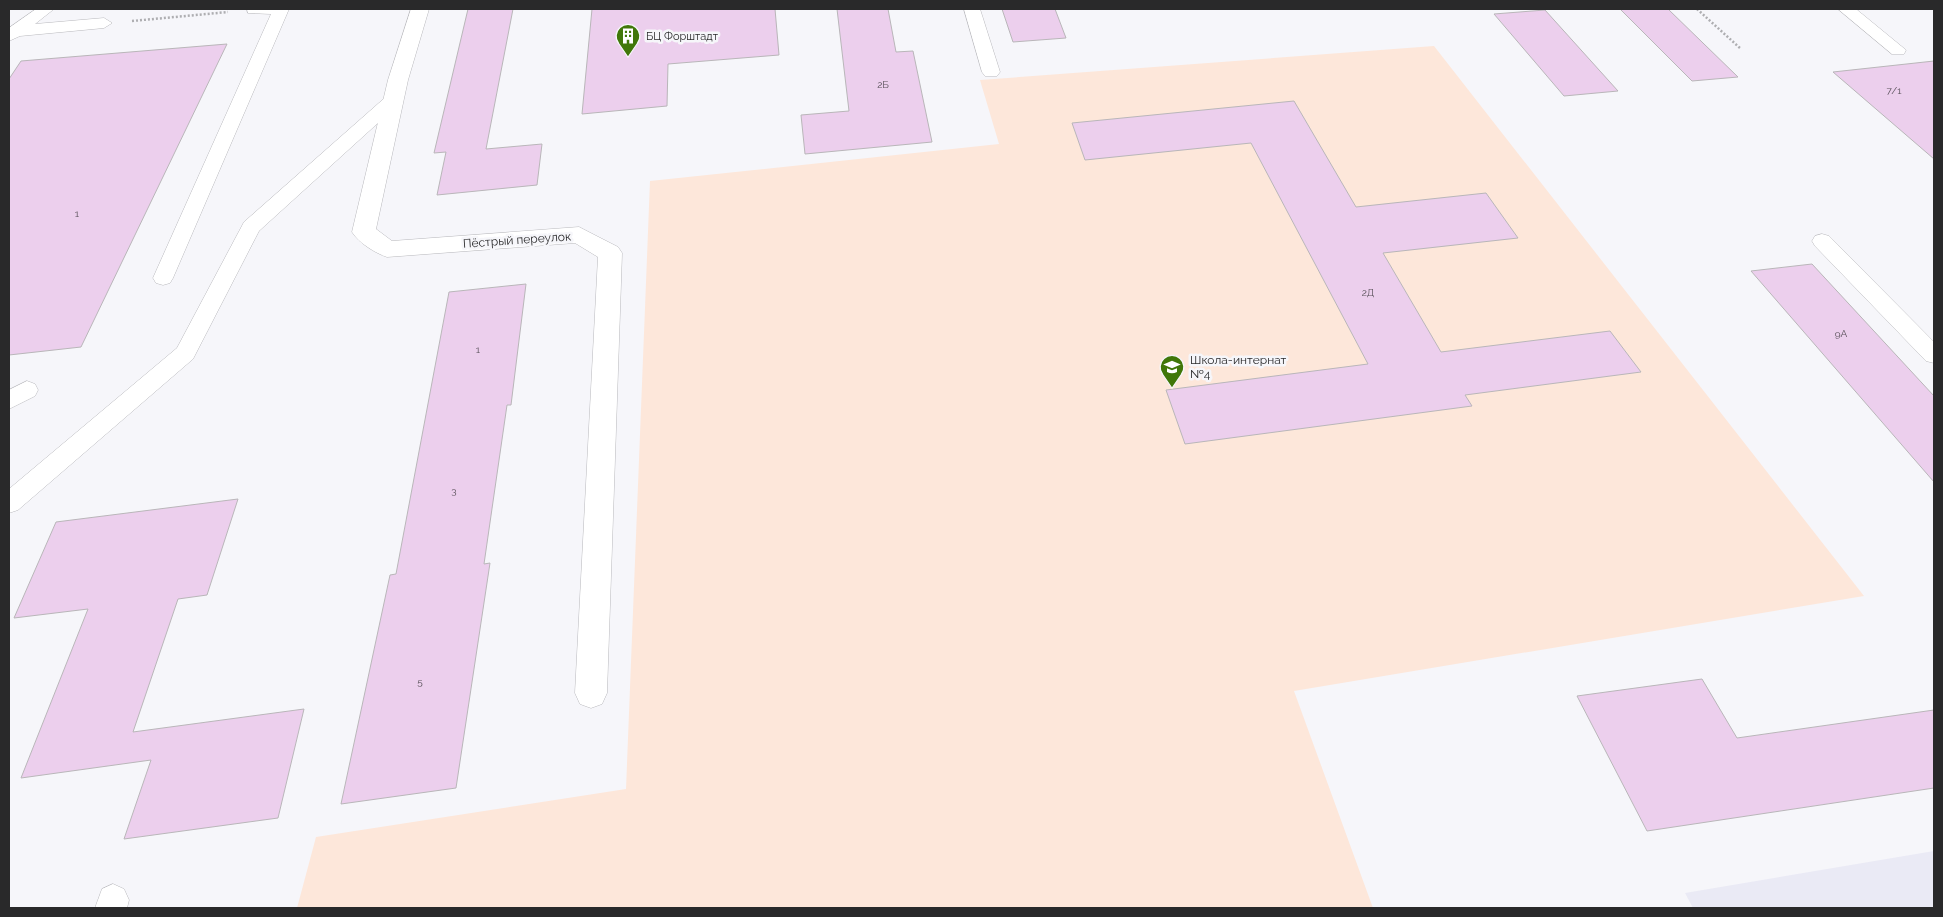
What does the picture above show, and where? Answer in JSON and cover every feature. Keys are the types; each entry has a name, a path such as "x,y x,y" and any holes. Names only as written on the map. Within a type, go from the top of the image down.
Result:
{"street":[{"name":"Пёстрый переулок","path":"420,9 394,99 364,232 386,249 579,235 610,253 591,693"}],"lane":[{"path":"12,34 46,9"},
{"path":"254,10 273,9"},
{"path":"163,278 281,9"},
{"path":"972,9 991,72"},
{"path":"1846,9 1898,50"},
{"path":"12,34 104,23"},
{"path":"9,503 185,353 251,227 394,99"},
{"path":"1822,241 1934,355"}],"path":[{"path":"1697,9 1741,49"},
{"path":"104,23 254,10"}],"shaded area":[{"name":"Школа-интернат №4","path":"1434,46 1864,596 1294,691 1373,908 297,908 316,837 626,789 650,181 999,144 980,80"},
{"path":"1934,851 1934,908 1693,908 1685,893"}],"building":[{"path":"468,9 513,9 486,149 542,144 537,185 437,195 446,152 434,153"},
{"path":"592,9 775,9 779,55 668,64 667,106 582,114"},
{"path":"837,9 888,9 896,52 913,51 932,142 805,154 801,115 849,111"},
{"path":"1002,9 1055,9 1066,38 1013,42"},
{"path":"1620,9 1668,9 1738,77 1692,81"},
{"path":"1545,10 1618,91 1564,96 1494,14"},
{"path":"227,44 81,347 9,355 9,79 21,61"},
{"path":"1934,61 1934,159 1833,72"},
{"path":"1294,101 1356,207 1486,193 1518,238 1383,253 1441,352 1610,331 1641,372 1465,395 1472,406 1185,444 1166,390 1368,364 1251,143 1085,160 1072,123"},
{"path":"1812,264 1934,396 1934,482 1751,271"},
{"path":"526,284 511,405 507,405 484,564 490,563 456,788 341,804 390,575 396,574 449,292"},
{"path":"238,499 207,595 178,599 133,732 304,709 278,818 124,839 151,760 21,778 88,609 14,618 56,522"},
{"path":"1702,679 1737,738 1934,710 1934,788 1647,831 1577,696"}],"place":[{"name":"БЦ Форштадт","path":"628,57"},
{"name":"Школа-интернат №4","path":"1172,388"}]}
